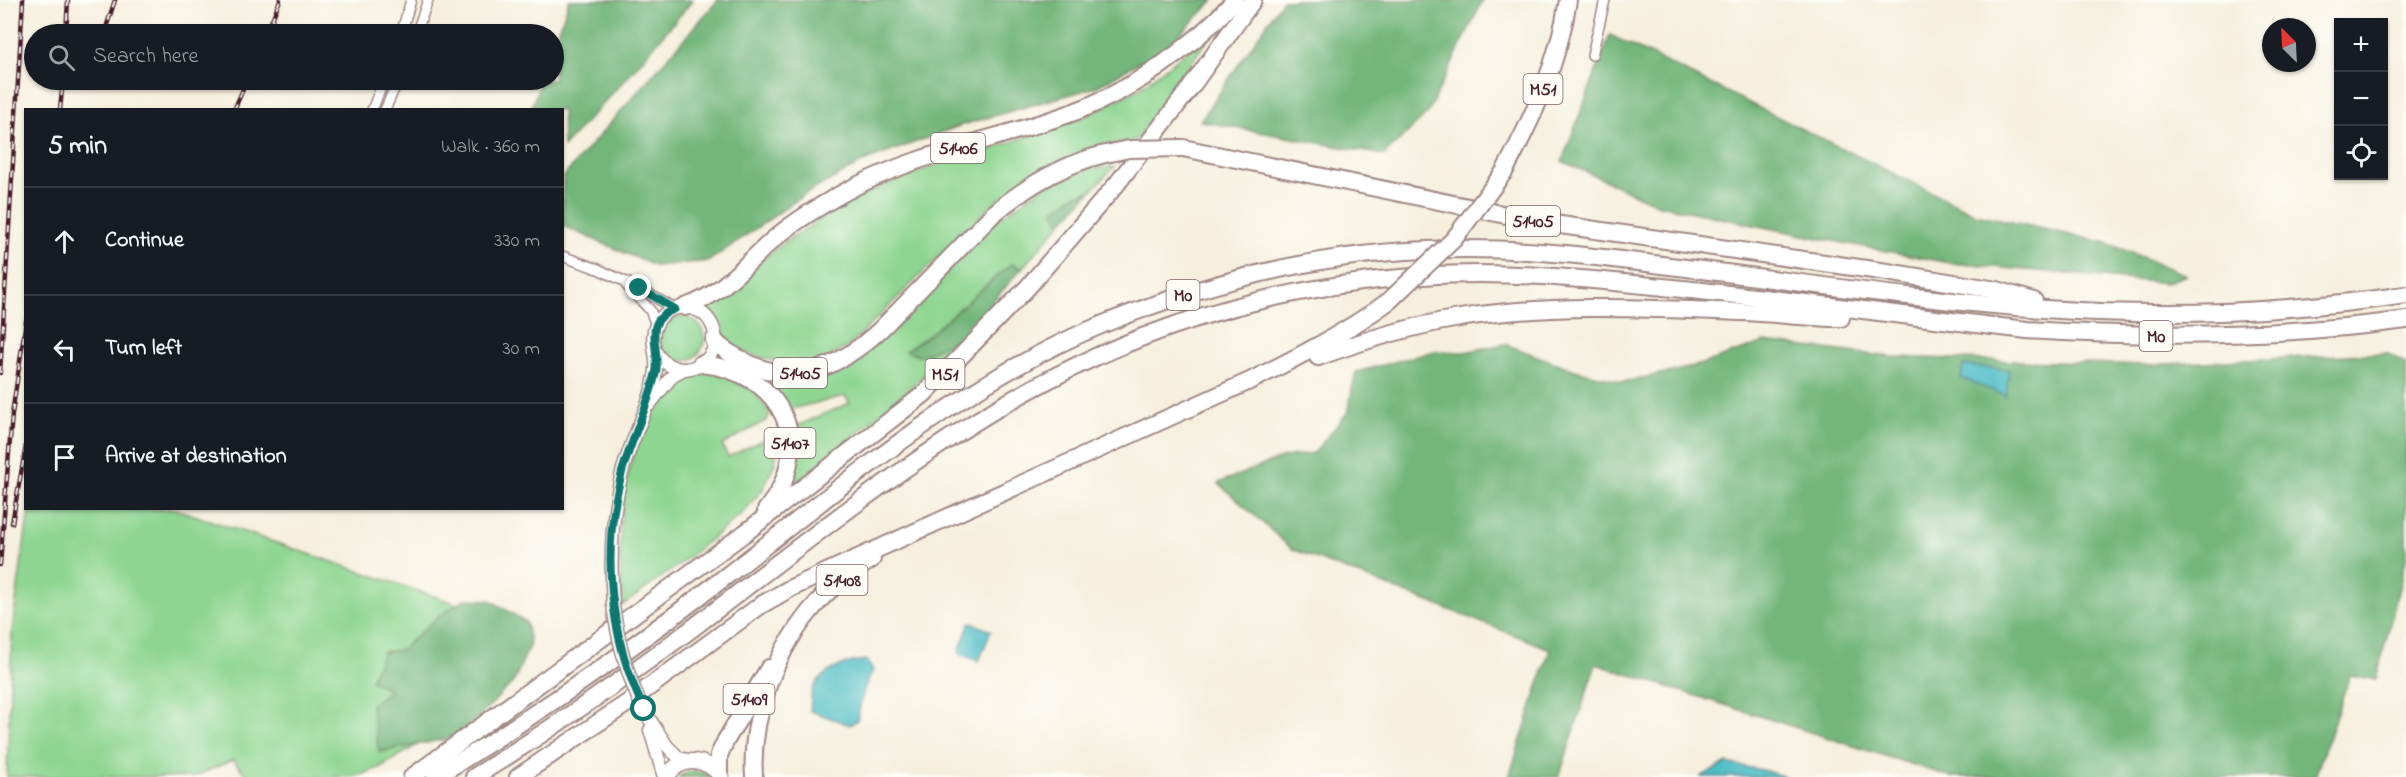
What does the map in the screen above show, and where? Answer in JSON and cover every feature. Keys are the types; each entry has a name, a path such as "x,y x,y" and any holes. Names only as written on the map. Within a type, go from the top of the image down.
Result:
{"highway":[{"name":"51406","path":"680,308 699,303 733,277 776,237 842,194 877,175 1064,116 1096,102 1145,75 1182,50 1235,0"},
{"name":"M51","path":"745,533 924,394 955,364 1027,288 1116,186 1253,0"},
{"name":"M51","path":"1252,380 1324,345 1353,327 1389,301 1454,239 1504,172 1527,128 1551,70 1568,0"},
{"name":"51405","path":"714,340 721,349 767,370 804,373 837,363 865,344 992,215 1012,199 1034,183 1062,169 1101,155 1129,149 1183,148 1221,154 1438,203 1540,222 1997,290 2069,311"},
{"name":"M0","path":"435,777 495,741 599,671 703,595 883,456 992,382 1100,325 1214,286 1265,273 1328,260 1425,250 1485,249 1601,257 1835,288 2069,311 2153,313 2231,311 2406,295"},
{"name":"M0","path":"474,777 535,739 612,686 870,494 974,423 1065,370 1139,337 1178,323 1267,298 1337,284 1428,275 1540,276 1598,280 2027,330 2164,336 2247,334 2326,329 2406,320"},
{"path":"518,777 626,704 761,605 823,573 1252,380 1385,335 1454,319 1509,313 1642,309 1839,318 1906,316"},
{"name":"51407","path":"701,364 726,368 767,393 779,408 790,433 789,472 776,497 745,533"},
{"name":"51408","path":"754,777 756,741 765,696 786,646 819,601 843,579 915,532"},
{"path":"412,777 745,533"},
{"name":"51409","path":"720,775 719,755 760,681 786,646"}],"main road":[{"path":"665,777 676,766 695,761 712,767 720,775"}],"street":[{"path":"404,24 411,0"},
{"path":"420,24 428,0"},
{"path":"1592,55 1605,0"},
{"path":"373,108 380,90"},
{"path":"386,108 394,90"},
{"path":"564,257 620,279 680,308 694,309 707,317 714,329 710,355 701,364 673,375 644,410"},
{"path":"620,279 650,310 656,325 653,340 657,369 622,472 614,520 611,566 613,604 621,652 631,682 644,709 667,746 679,758 695,761"},
{"name":"51406","path":"656,325 663,315 680,308"},
{"path":"656,351 668,365 684,369"},
{"path":"644,709 665,777"}],"green space":[{"path":"569,0 693,0 630,74 564,146 564,108 531,108 538,90 564,90 564,24 561,24"},
{"path":"718,0 1214,0 1168,46 1096,87 962,125 865,161 807,193 709,261 655,266 564,226 564,176"},
{"path":"1283,0 1483,0 1427,114 1384,155 1200,121"},
{"path":"1214,30 1138,139 1087,150 1042,169 990,206 849,346 817,363 786,364 741,352 722,341 716,319 709,310 750,270 787,240 845,204 894,181 1091,114 1138,89"},
{"path":"1610,35 1976,214 2107,243 2186,275 2166,283 1950,263 1659,205 1562,161"},
{"path":"1114,167 1091,191 1073,196 1054,211 1061,223 1022,268 1011,264 930,334 907,350 920,356 961,338 919,380 875,419 783,493 792,428 850,403 845,396 787,410 757,373 788,382 811,379 849,366 882,339 994,222 1041,188 1093,168"},
{"path":"1091,191 1061,223 1054,211 1073,196"},
{"path":"1011,264 1022,268 961,338 920,356 906,351 930,334"},
{"path":"682,317 698,323 704,339 698,355 682,361 666,355 660,339 666,323"},
{"path":"1765,342 1892,357 2146,365 2387,353 2406,364 2406,560 2376,680 2350,675 2315,777 1951,777 1596,664 1559,777 1509,777 1550,649 1292,549 1218,483 1284,457 1314,453 1347,413 1356,372 1435,351 1464,352 1505,344 1575,370 1623,382 1693,367"},
{"path":"709,370 751,391 770,413 767,420 722,445 728,457 773,435 778,442 775,463 763,489 742,514 676,567 623,605 621,522 630,466 639,440 651,416 676,382 686,376"},
{"path":"29,510 179,510 457,604 401,650 380,752 419,744 379,768 354,777 248,777 233,760 193,777 7,777 12,630"},
{"path":"465,599 490,600 526,622 530,644 514,681 479,717 451,738 379,752 371,705 390,690 371,680 383,652 401,650 439,616"},
{"path":"690,771 704,773 710,777 678,777"}],"water":[{"path":"1963,365 2009,370 2006,396 1961,378"},
{"path":"970,622 991,631 979,661 959,652"},
{"path":"867,660 873,670 864,689 857,720 850,725 810,711 812,692 821,678 835,668"},
{"path":"1727,763 1764,770 1785,777 1700,777"}],"railway":[{"path":"0,373 23,0"},
{"path":"67,24 68,0"},
{"path":"107,24 115,0"},
{"path":"270,24 280,0"},
{"path":"60,108 62,90"},
{"path":"235,108 243,90"},
{"path":"0,565 12,414 24,334"},
{"path":"12,523 24,457"}],"route":[{"path":"639,288 675,309 663,315 656,325 653,340 657,369 622,472 614,520 611,566 616,625 621,652 631,682 644,709"}]}
